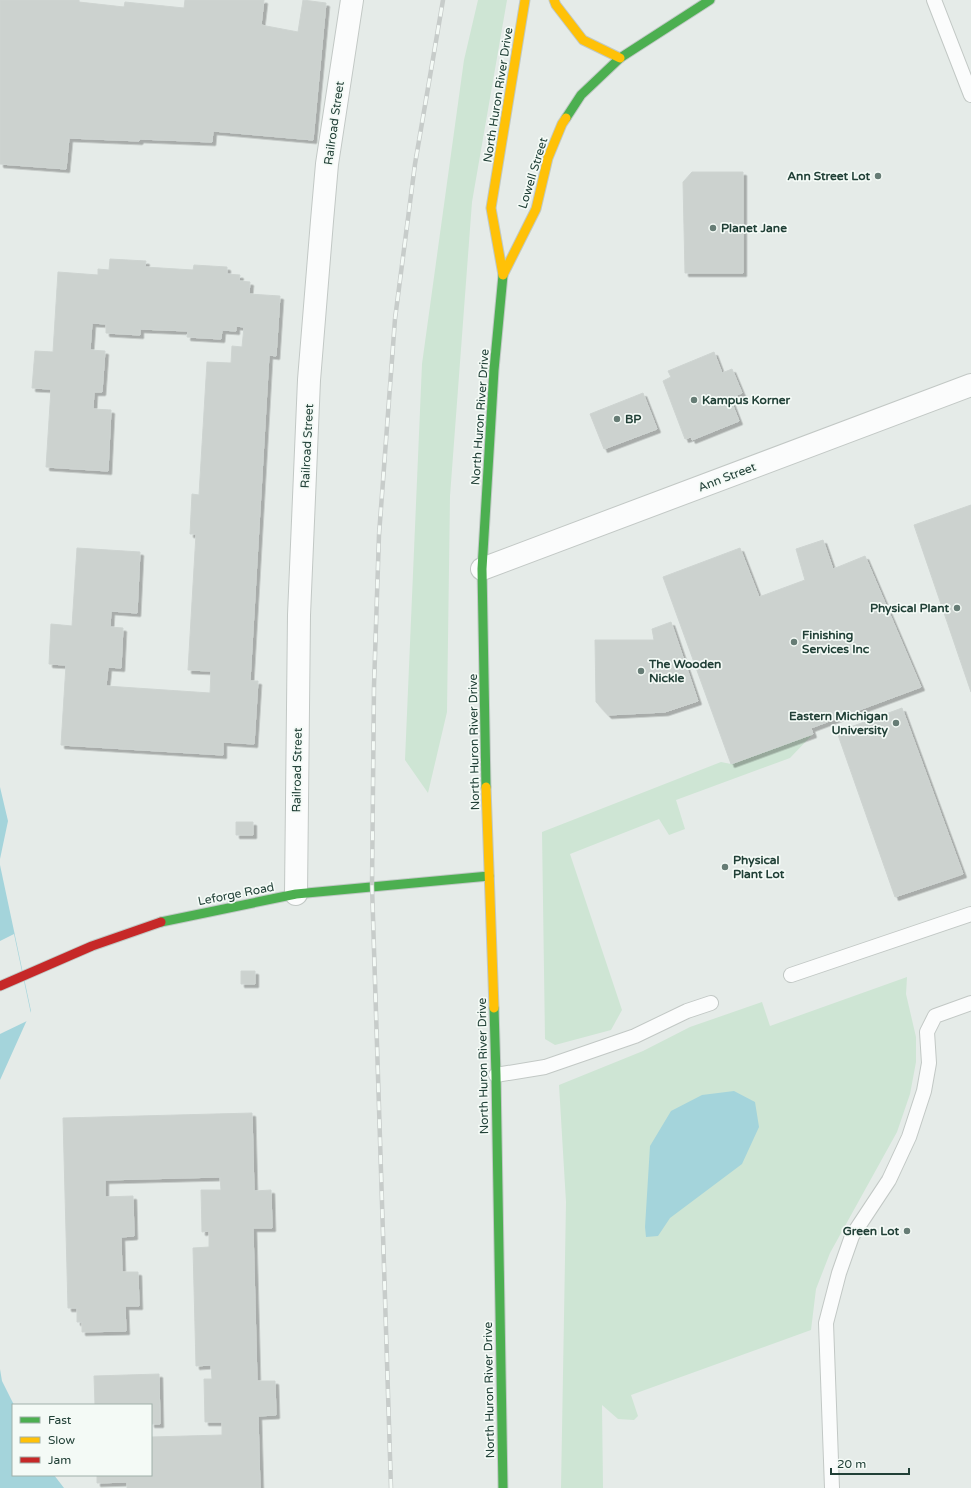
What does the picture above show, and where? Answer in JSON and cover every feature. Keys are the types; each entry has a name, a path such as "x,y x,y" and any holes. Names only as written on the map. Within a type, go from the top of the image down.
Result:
{"main road":[{"name":"North Huron River Drive","path":"503,1488 496,1075 489,876 482,569 494,370 503,275 491,208 525,0"},
{"path":"554,0 556,5 583,40 620,58"},
{"name":"Lowell Street","path":"503,275 536,209 548,158 562,124 582,95 620,58 710,0"},
{"name":"Leforge Road","path":"0,986 92,946 164,921 296,894 489,876"}],"street":[{"name":"Railroad Street","path":"296,894 299,615 310,380 327,164 352,0"},
{"name":"Ann Street","path":"482,569 971,385"}],"lane":[{"path":"934,0 971,95"},
{"path":"791,975 971,914"},
{"path":"496,1075 545,1067 635,1036 687,1011 711,1003"},
{"path":"832,1488 826,1323 838,1272 852,1236 889,1180 909,1136 924,1091 929,1064 927,1032 935,1016 971,1003"}],"green space":[{"path":"478,0 507,0 472,202 450,496 447,712 428,793 405,760 422,364 464,60"},
{"path":"813,734 790,758 676,800 685,829 669,835 659,819 570,854 622,1010 611,1030 555,1045 545,1039 542,832 721,762 731,764"},
{"path":"907,977 906,994 916,1037 916,1062 910,1094 897,1132 830,1253 816,1289 811,1330 631,1395 638,1416 634,1420 618,1419 602,1405 603,1488 561,1488 566,1202 559,1085 643,1051 690,1027 762,1002 770,1026"}],"water":[{"path":"0,787 8,821 0,859"},
{"path":"0,865 31,1011 0,1080"},
{"path":"734,1091 755,1102 759,1127 742,1164 670,1218 658,1236 646,1237 645,1227 650,1146 671,1111 702,1095"},
{"path":"0,1369 2,1381 14,1404 12,1404 12,1476 55,1476 64,1488 0,1488"}],"pier":[{"path":"14,934 31,1014 29,1020 0,1034 0,941"}],"building":[{"path":"0,0 79,0 79,2 124,7 125,2 184,8 185,0 264,0 261,25 298,32 303,0 326,3 313,140 213,131 212,142 69,138 66,169 0,164"},
{"name":"Planet Jane","path":"692,172 743,172 743,273 685,273 683,182"},
{"path":"110,259 146,261 145,267 193,270 194,265 227,267 227,274 240,275 239,281 250,282 249,294 280,296 276,356 269,355 250,681 258,681 254,744 223,742 223,755 61,745 66,665 49,664 51,624 72,626 77,548 140,552 137,613 111,611 110,627 123,628 121,668 108,667 106,686 210,693 211,671 188,670 196,534 190,534 192,494 199,495 207,362 231,363 232,346 242,347 244,327 236,326 236,331 222,330 221,339 187,337 188,331 140,329 140,335 106,333 106,324 92,323 90,350 105,351 102,392 94,392 93,409 111,410 108,471 46,467 51,389 32,388 35,351 53,352 58,272 98,275 98,269 109,270"},
{"path":"714,352 722,373 732,369 742,393 730,398 739,421 692,440 691,437 685,439 663,381 671,377 668,371"},
{"path":"643,393 657,429 604,449 590,414"},
{"name":"Physical Plant","path":"971,505 971,692 914,525"},
{"name":"Finishing Services Inc","path":"823,540 833,569 865,556 921,687 811,728 813,734 731,764 663,577 740,548 759,597 805,580 796,549"},
{"name":"The Wooden Nickle","path":"671,622 698,701 665,712 608,715 596,702 595,640 654,640 652,629"},
{"path":"902,708 963,874 895,897 837,732"},
{"path":"236,822 253,822 253,835 236,835"},
{"path":"241,971 255,971 255,984 241,984"},
{"path":"252,1113 254,1191 271,1190 272,1228 253,1228 257,1381 275,1381 276,1415 258,1416 260,1488 127,1488 127,1482 97,1483 97,1476 152,1476 152,1437 222,1435 222,1422 205,1422 204,1379 212,1379 211,1365 196,1366 193,1248 209,1247 209,1231 202,1232 201,1190 221,1190 220,1177 105,1180 105,1197 133,1196 134,1236 121,1237 122,1272 138,1272 139,1306 125,1306 126,1331 82,1332 82,1322 77,1322 77,1308 68,1308 63,1118"},
{"path":"159,1374 160,1424 152,1424 152,1404 95,1404 94,1376"}],"railway":[{"path":"391,1488 372,886 374,686 379,535 395,319 415,164 443,0"}],"traffic: fast":[{"path":"566,118 581,95 620,58 710,0"},
{"path":"486,787 482,569 494,370 503,275"},
{"path":"161,922 296,894 489,876"},
{"path":"494,1008 503,1488"}],"traffic: slow":[{"path":"503,275 491,208 525,0"},
{"path":"554,0 556,5 583,40 620,58"},
{"path":"503,275 536,209 548,158 566,118"},
{"path":"486,787 494,1008"}],"traffic: jam":[{"path":"0,986 92,946 161,922"}],"place":[{"name":"Ann Street Lot","path":"878,176"},
{"name":"Planet Jane","path":"713,228"},
{"name":"Kampus Korner","path":"694,400"},
{"name":"BP","path":"617,419"},
{"name":"Physical Plant","path":"957,608"},
{"name":"Finishing Services Inc","path":"794,642"},
{"name":"The Wooden Nickle","path":"641,671"},
{"name":"Eastern Michigan University","path":"896,723"},
{"name":"Physical Plant Lot","path":"725,867"},
{"name":"Green Lot","path":"907,1231"}]}
